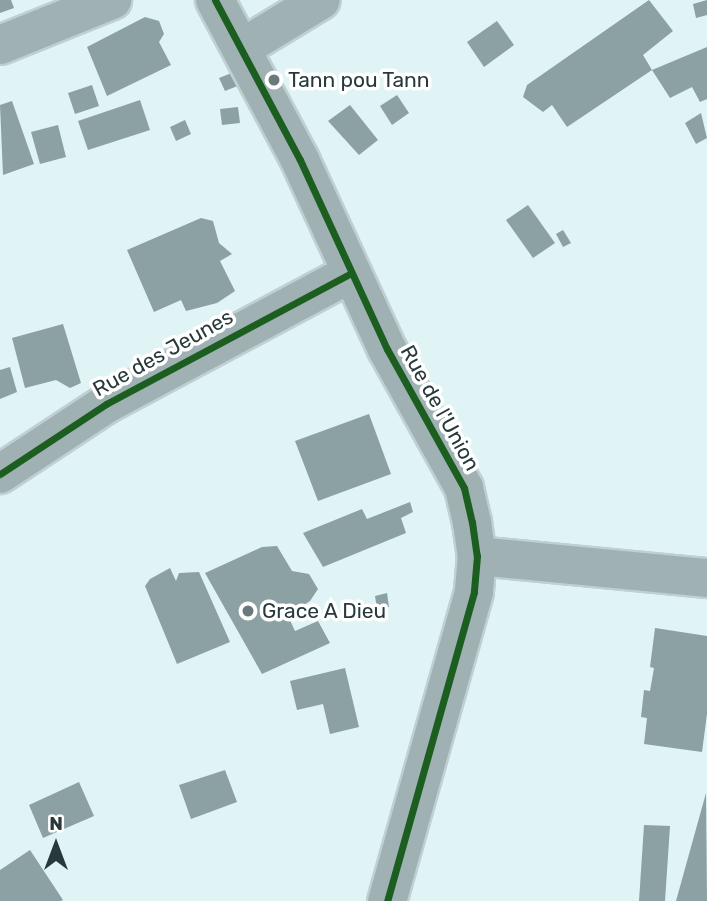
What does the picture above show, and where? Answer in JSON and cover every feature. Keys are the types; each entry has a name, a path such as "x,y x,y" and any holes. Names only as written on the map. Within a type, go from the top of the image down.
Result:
{"street":[{"path":"0,45 112,0"},
{"name":"Rue de l'Union","path":"215,0 300,160 349,274 464,488 477,556 474,592 440,722 387,901"},
{"path":"242,48 321,0"},
{"name":"Rue des Jeunes","path":"0,474 106,404 349,274"},
{"path":"477,556 707,578"}],"building":[{"path":"0,0 11,0 14,8 0,13"},
{"path":"649,0 673,31 643,55 652,70 567,127 552,105 543,112 523,97 527,85"},
{"path":"707,0 707,15 696,18 693,4"},
{"path":"145,17 159,21 164,34 159,42 171,65 107,96 87,47"},
{"path":"497,21 514,45 484,67 467,42"},
{"path":"707,47 707,99 700,102 692,87 670,98 652,70"},
{"path":"234,72 240,85 225,91 219,78"},
{"path":"92,85 99,106 75,114 68,93"},
{"path":"397,95 409,113 392,125 380,106"},
{"path":"140,100 150,130 88,150 78,121"},
{"path":"12,101 34,164 3,175 0,105"},
{"path":"350,105 378,140 359,155 328,121"},
{"path":"238,107 240,123 222,125 220,109"},
{"path":"701,113 707,138 696,144 685,123"},
{"path":"185,120 191,134 176,141 170,127"},
{"path":"58,125 66,157 40,164 31,132"},
{"path":"528,205 555,243 533,258 506,220"},
{"path":"201,218 213,221 219,243 232,254 220,261 235,291 217,303 186,311 181,300 154,312 127,250"},
{"path":"563,230 571,243 563,247 556,234"},
{"path":"63,324 81,383 70,388 56,380 25,388 12,338"},
{"path":"10,367 17,392 0,399 0,370"},
{"path":"369,414 391,474 318,501 295,441"},
{"path":"410,502 413,512 401,518 406,533 323,567 303,533 362,509 367,519"},
{"path":"277,546 292,571 309,574 318,589 310,601 288,616 295,631 318,621 330,643 262,674 205,573 262,547"},
{"path":"170,568 176,581 179,573 199,572 230,642 177,664 145,586 150,579"},
{"path":"387,593 389,607 377,609 375,596"},
{"path":"655,628 707,636 707,714 702,752 644,744 647,718 641,717 644,690 650,691 654,668 650,667"},
{"path":"345,668 359,727 330,734 323,704 297,710 290,681"},
{"path":"225,770 237,802 191,819 179,785"},
{"path":"79,782 94,816 43,838 29,805"},
{"path":"706,793 707,901 676,901"},
{"path":"644,825 670,826 665,901 639,901"},
{"path":"30,850 63,900 0,901 0,870"}],"cycle path":[{"path":"215,0 300,160 387,349 464,488 472,522 477,556 474,592 387,901"},
{"path":"0,474 106,404 349,274"}],"place":[{"name":"Tann pou Tann","path":"274,80"},
{"name":"Grace A Dieu","path":"248,611"}]}
